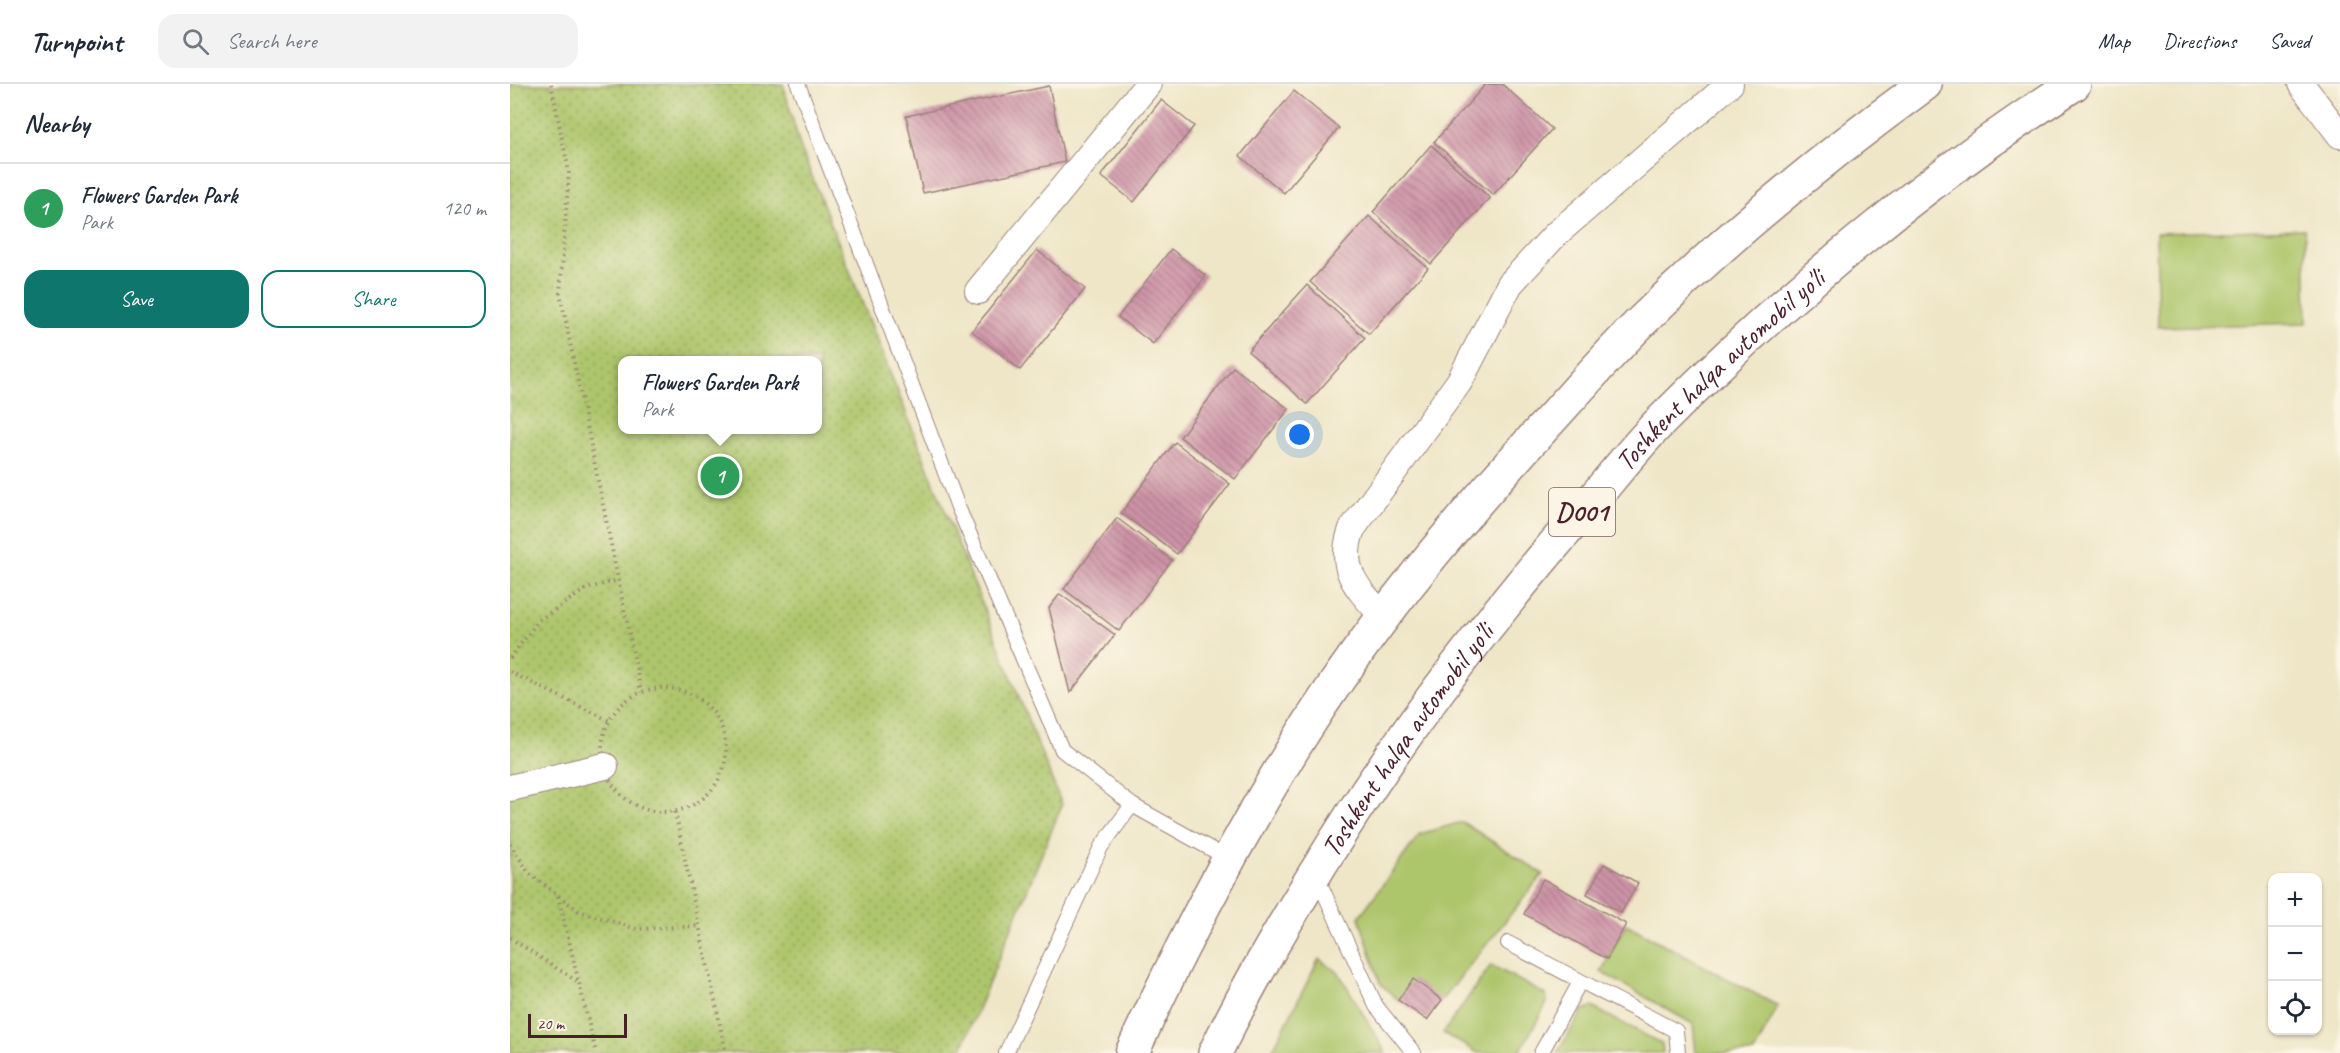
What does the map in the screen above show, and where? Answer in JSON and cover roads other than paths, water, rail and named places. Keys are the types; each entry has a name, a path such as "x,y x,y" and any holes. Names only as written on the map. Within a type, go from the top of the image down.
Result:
{"highway":[{"path":"1132,1053 1173,963 1227,858 1300,736 1383,616 1475,501 1642,321 1804,177 1924,84"},
{"name":"Toshkent halqa avtomobil yo'li","path":"1215,1053 1239,1003 1315,872 1394,751 1465,654 1539,561 1655,427 1749,336 1851,250 2001,131 2074,84"}],"street":[{"path":"978,291 1148,84"},
{"path":"1383,616 1358,589 1348,566 1345,547 1352,529 1459,382 1510,284 1556,234 1730,84"},
{"path":"2301,84 2340,135"},
{"path":"510,788 605,766"}],"lane":[{"path":"798,84 958,507 1062,750 1131,805 1227,858"},
{"path":"1006,1053 1101,847 1131,805"},
{"path":"1315,872 1376,1006 1414,1053"},
{"path":"1508,943 1676,1031 1678,1053"},
{"path":"1541,1053 1580,982"}],"place":[{"name":"Flowers Garden Park","path":"720,476"}]}
